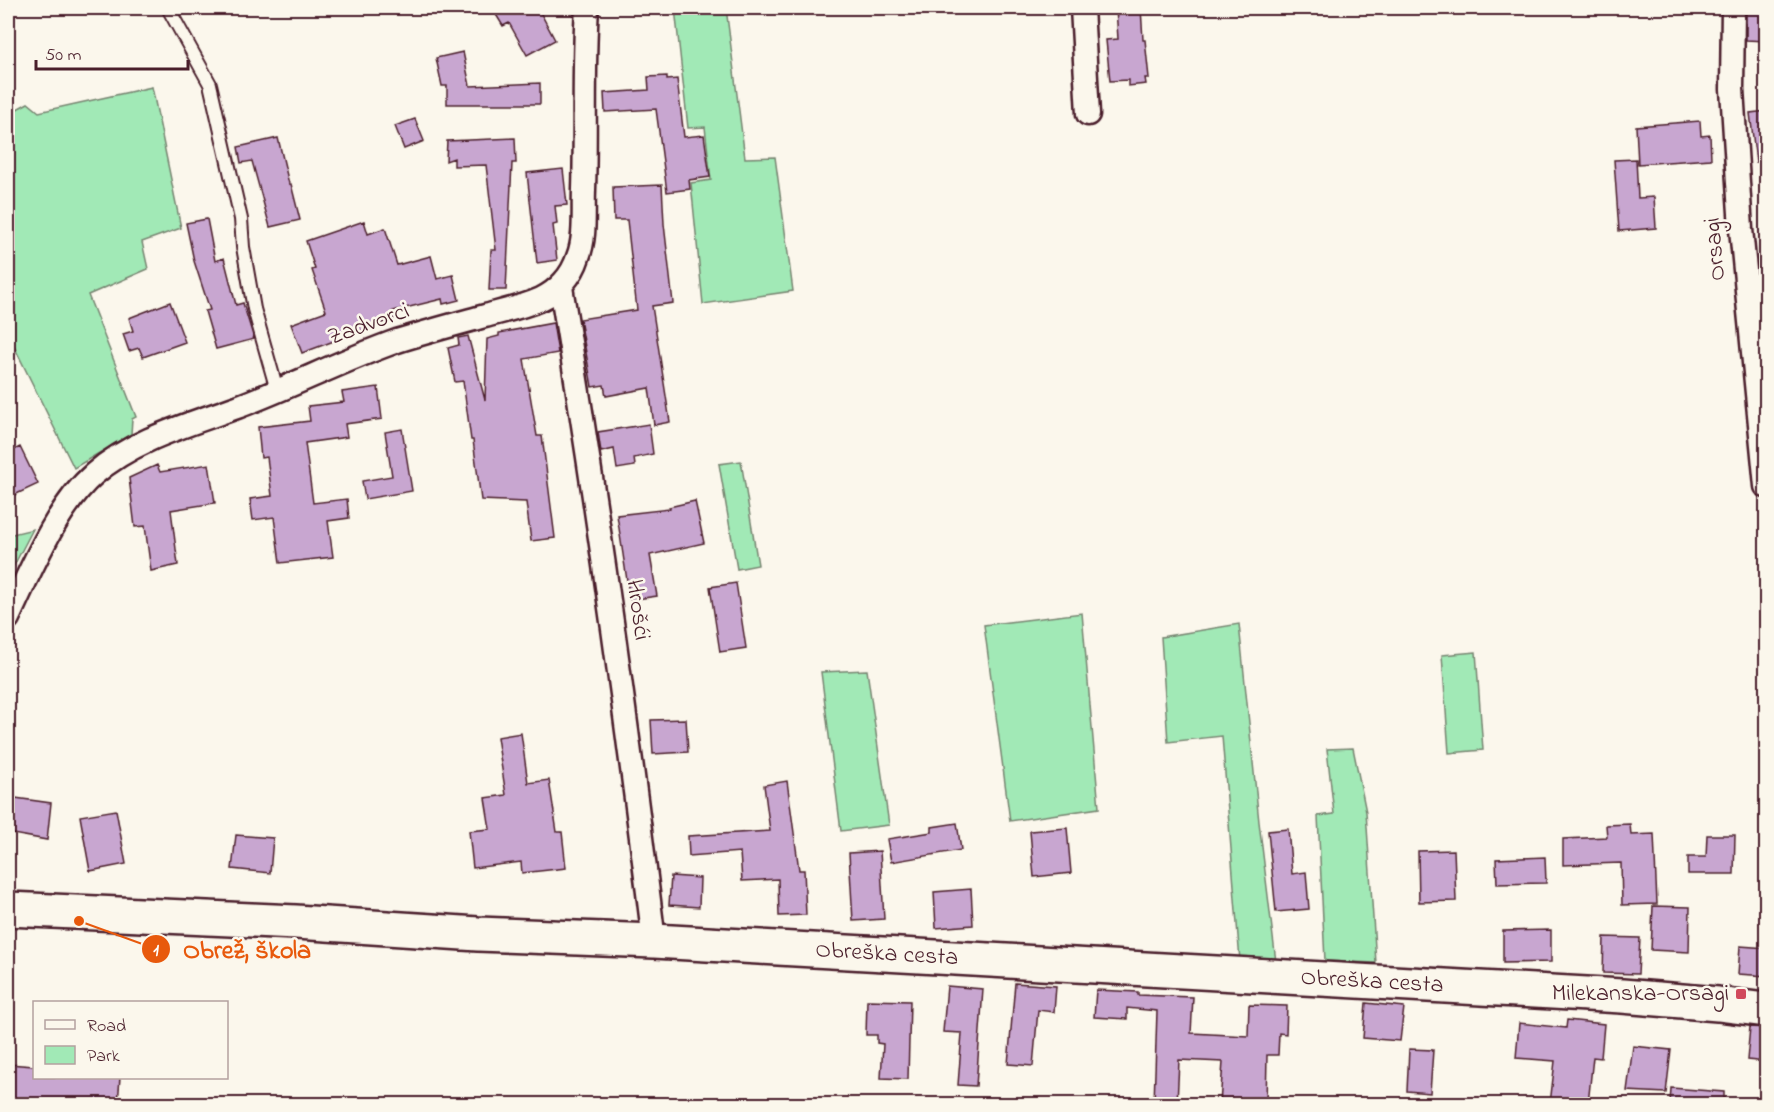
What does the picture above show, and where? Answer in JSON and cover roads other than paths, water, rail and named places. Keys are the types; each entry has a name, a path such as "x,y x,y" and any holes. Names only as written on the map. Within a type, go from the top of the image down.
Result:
{"main road":[{"name":"Obreška cesta","path":"8,909 284,921 478,934 654,941 1622,996 1767,1010"}],"street":[{"name":"Zadvorci","path":"8,618 59,518 76,492 93,474 132,448 159,435 397,342 542,299 561,286 579,256 582,236 586,131 584,54 587,8"},
{"path":"1082,8 1088,114"},
{"name":"Orsagi","path":"1733,8 1732,89 1740,206 1767,486"},
{"name":"Hrošći","path":"561,286 628,728 654,941"}],"lane":[{"path":"168,8 210,84 241,219 243,247 254,309 277,390"}],"place":[{"name":"Obrež, škola","path":"79,921"},
{"name":"Milekanska-Orsagi","path":"1741,994"}]}
